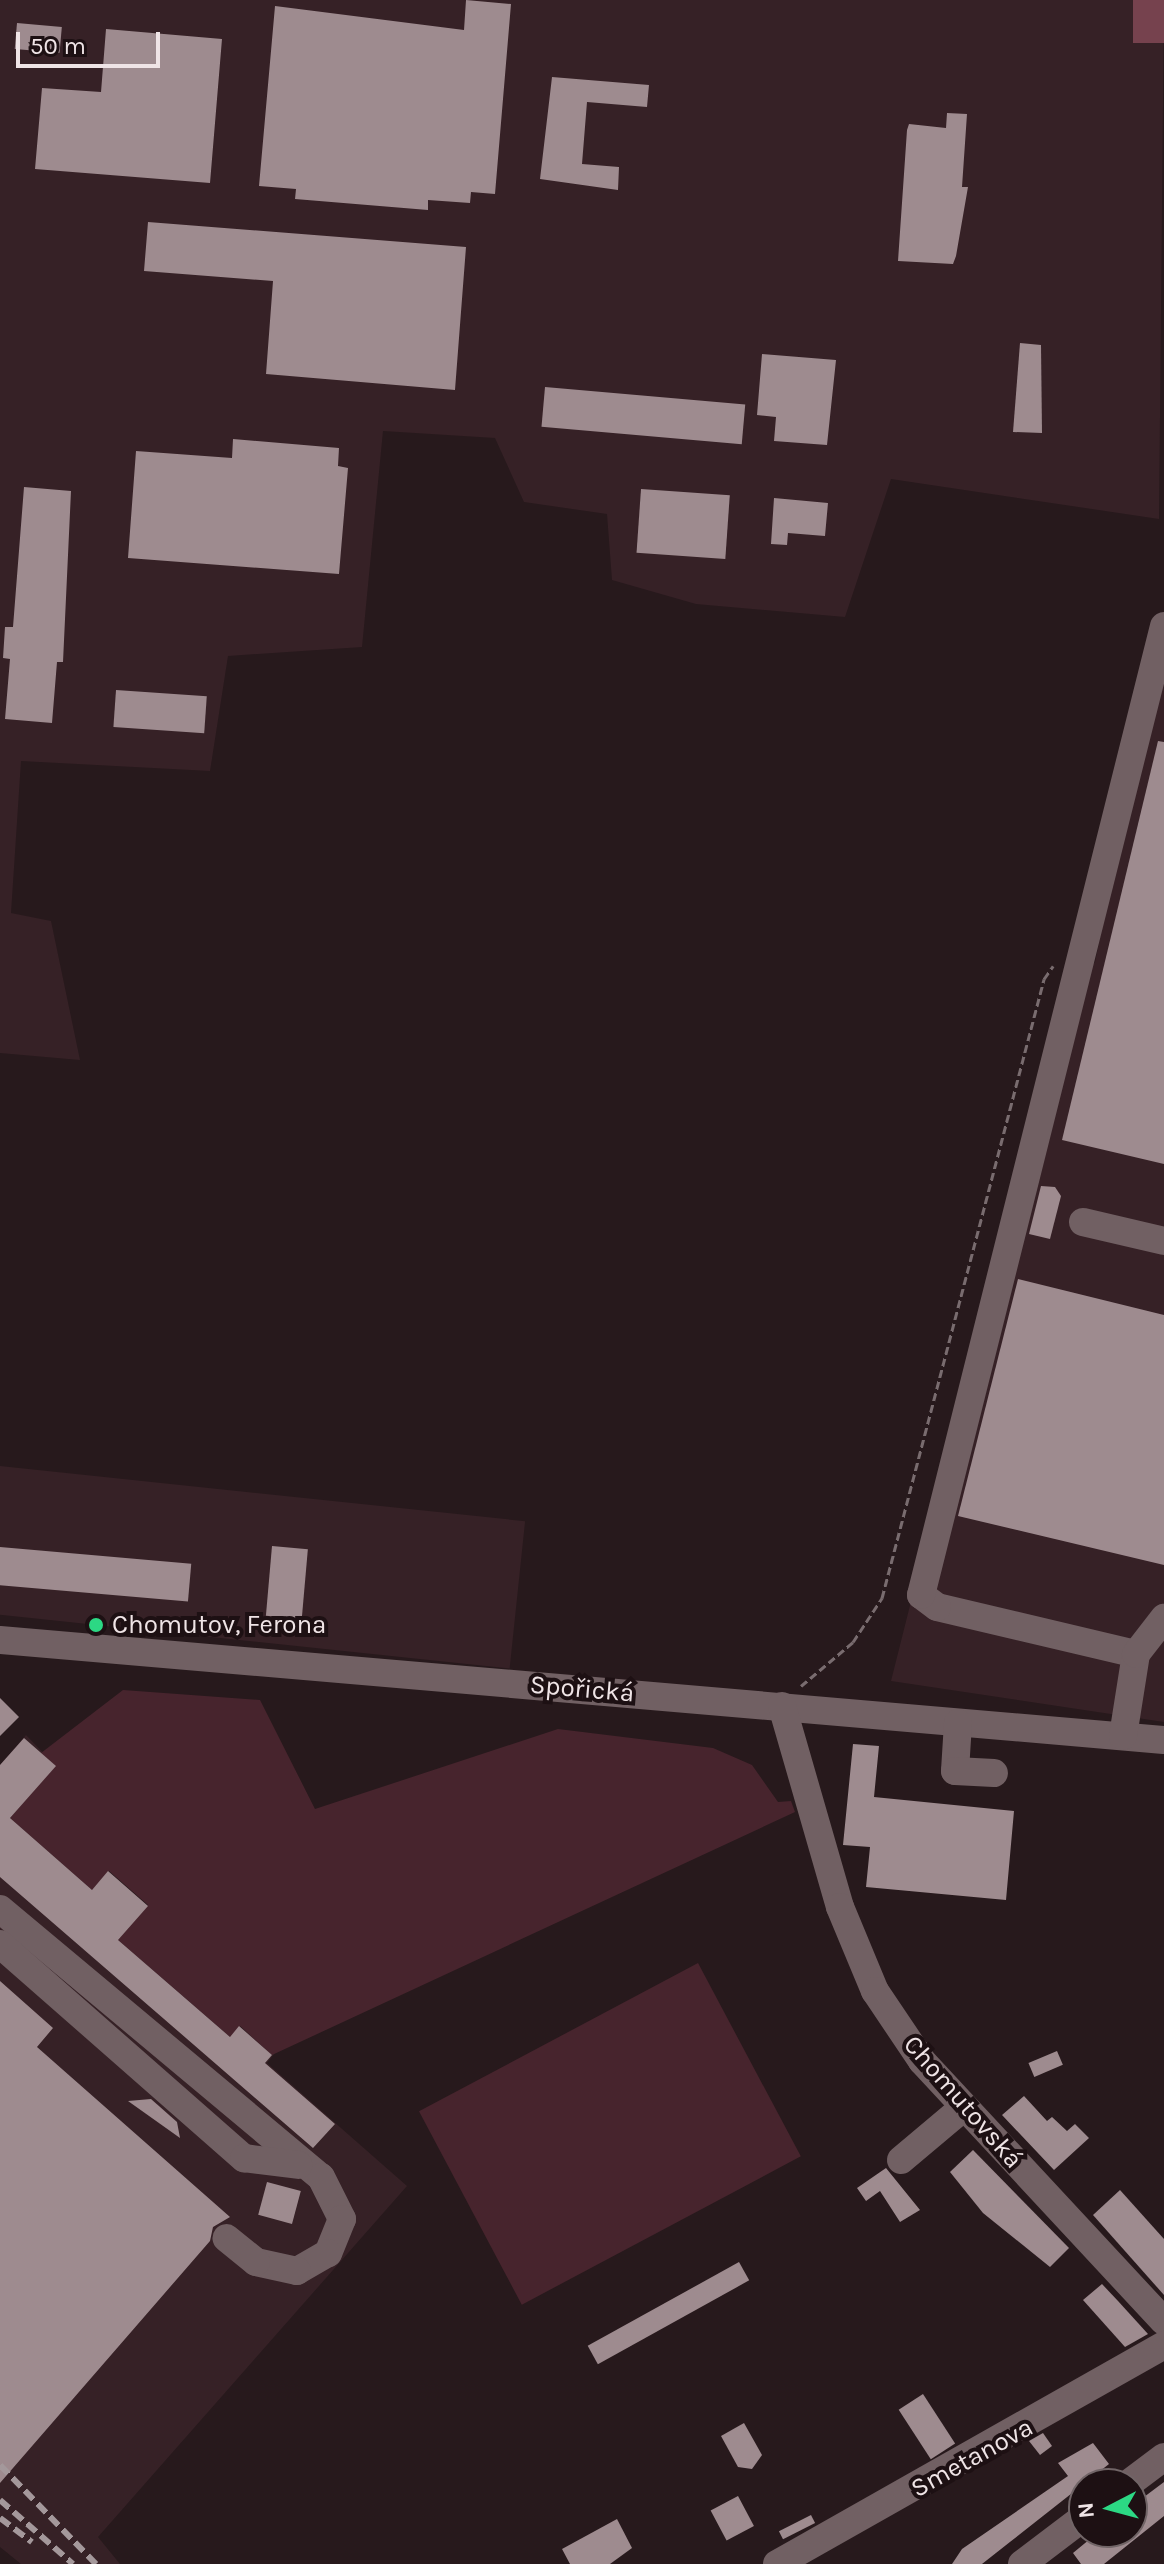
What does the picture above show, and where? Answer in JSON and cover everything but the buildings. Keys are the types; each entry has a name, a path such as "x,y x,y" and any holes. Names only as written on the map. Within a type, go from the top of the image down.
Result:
{"street":[{"path":"1136,1654 937,1607 921,1595 1164,626"},
{"path":"1083,1222 1164,1241"},
{"path":"1123,1736 1136,1654 1164,1618"},
{"name":"Spořická","path":"0,1640 1164,1740"},
{"name":"Chomutovská","path":"782,1706 840,1907 875,1991 964,2107 1164,2321"},
{"path":"958,1723 955,1771 994,1773"},
{"path":"0,1909 299,2165 321,2177 335,2196 342,2219 328,2253 297,2271 276,2271 226,2238"},
{"path":"0,1944 244,2158 299,2165"},
{"path":"901,2160 964,2107"},
{"name":"Smetanova","path":"777,2564 1164,2345"},
{"path":"1022,2564 1068,2529"}],"path":[{"path":"782,1706 853,1642 882,1598 1044,979 1058,960"}],"shaded area":[{"path":"0,0 1164,0 1159,519 891,479 845,617 696,604 612,580 607,514 524,502 495,438 383,431 362,647 228,656 210,771 21,761 11,913 51,921 80,1060 0,1053"},
{"path":"1133,0 1164,0 1164,43 1133,43"},
{"path":"1164,624 1164,1722 891,1681 1063,997 1095,962"},
{"path":"0,1466 525,1521 510,1668 0,1615"},
{"path":"123,1690 260,1700 315,1809 558,1729 713,1748 752,1765 778,1802 791,1801 795,1812 272,2055 240,2026 230,2037 118,1940 148,1905 109,1871 92,1890 10,1818 55,1766 41,1753"},
{"path":"26,1735 56,1766 10,1818 97,1888 110,1873 148,1906 119,1940 229,2037 239,2026 274,2054 267,2063 407,2186 98,2537 120,2564 21,2564 0,2547 0,1765"},
{"path":"698,1963 801,2156 522,2305 419,2111"}],"railway":[{"path":"0,2465 96,2564"},
{"path":"0,2500 73,2564"},
{"path":"0,2518 32,2542"}],"place":[{"name":"Chomutov, Ferona","path":"96,1625"}]}
